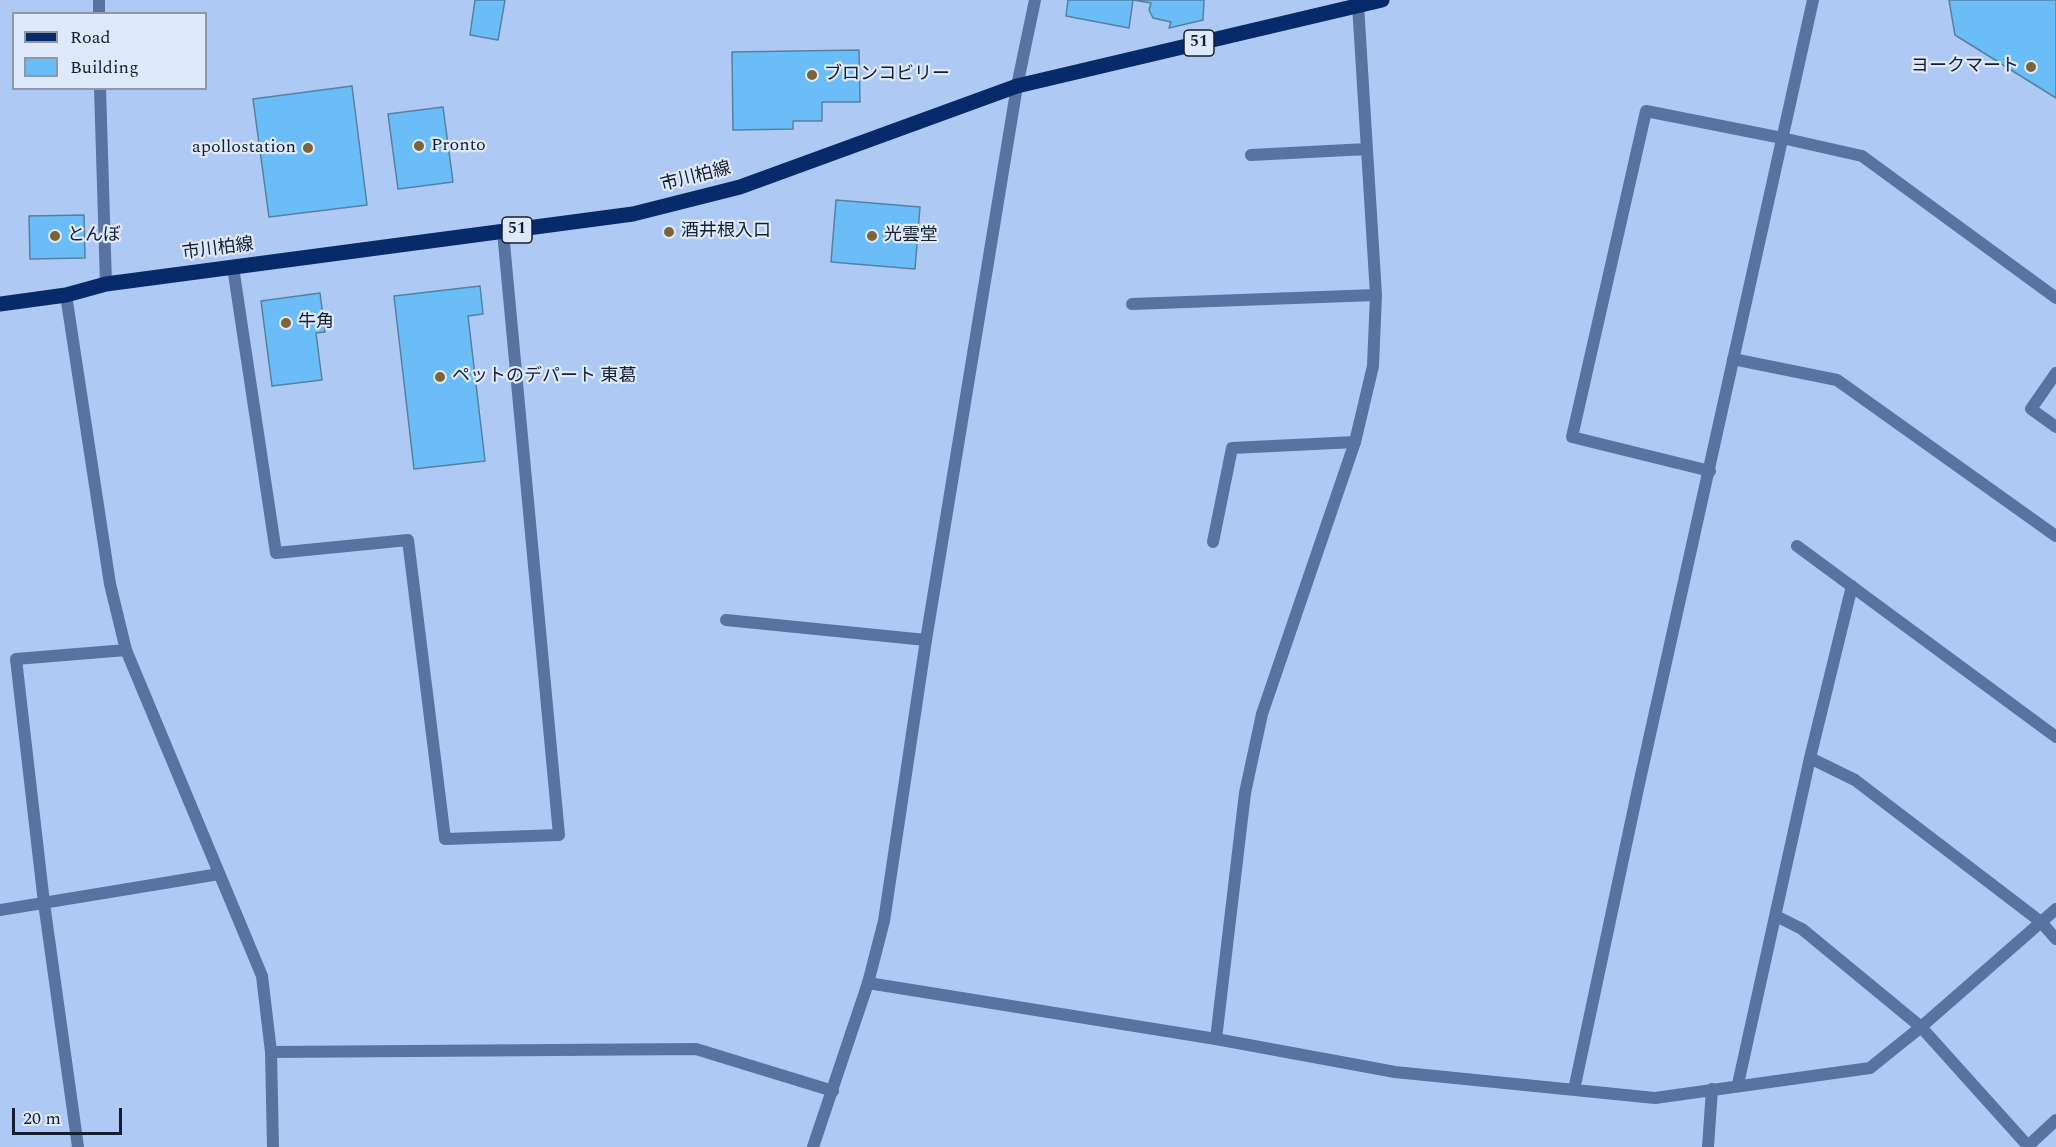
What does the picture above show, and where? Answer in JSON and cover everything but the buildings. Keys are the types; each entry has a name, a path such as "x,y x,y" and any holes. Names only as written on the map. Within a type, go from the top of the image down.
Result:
{"main road":[{"name":"市川柏線","path":"0,304 66,295 106,284 633,214 740,187 1017,86 1382,0"}],"street":[{"path":"813,1147 868,983 884,921 926,640 1017,86 1035,0"},
{"path":"1574,1090 1638,784 1710,471 1732,359 1813,0"},
{"path":"1216,1039 1245,793 1262,714 1355,442 1373,366 1376,295 1358,5"},
{"path":"100,90 106,284"},
{"path":"1710,471 1572,437 1646,111 1862,156 2056,298"},
{"path":"1251,155 1367,149"},
{"path":"233,267 276,553 408,540 446,839 559,835 503,232"},
{"path":"66,295 110,584 126,650 262,976 271,1052 273,1147"},
{"path":"1132,304 1376,295"},
{"path":"1732,359 1837,380 2056,536"},
{"path":"2056,373 2031,409 2056,427"},
{"path":"1213,542 1232,448 1355,442"},
{"path":"1797,546 2056,736"},
{"path":"1738,1084 1810,758 1852,586"},
{"path":"726,620 926,640"},
{"path":"78,1147 44,903 16,659 126,650"},
{"path":"1810,758 1855,780 2041,922 2056,939"},
{"path":"0,910 219,874"},
{"path":"868,983 1216,1039 1395,1072 1655,1098 1738,1084 1870,1068 1921,1027 2056,909"},
{"path":"1776,916 1802,929 1921,1027 2027,1146 2056,1120"},
{"path":"271,1052 696,1049 833,1091"},
{"path":"1708,1147 1712,1089"}],"place":[{"name":"ヨークマート","path":"2031,67"},
{"name":"ブロンコビリー","path":"812,75"},
{"name":"Pronto","path":"419,146"},
{"name":"apollostation","path":"308,148"},
{"name":"酒井根入口","path":"669,232"},
{"name":"とんぼ","path":"55,236"},
{"name":"光雲堂","path":"872,236"},
{"name":"牛角","path":"286,323"},
{"name":"ペットのデパート 東葛","path":"440,377"}]}
